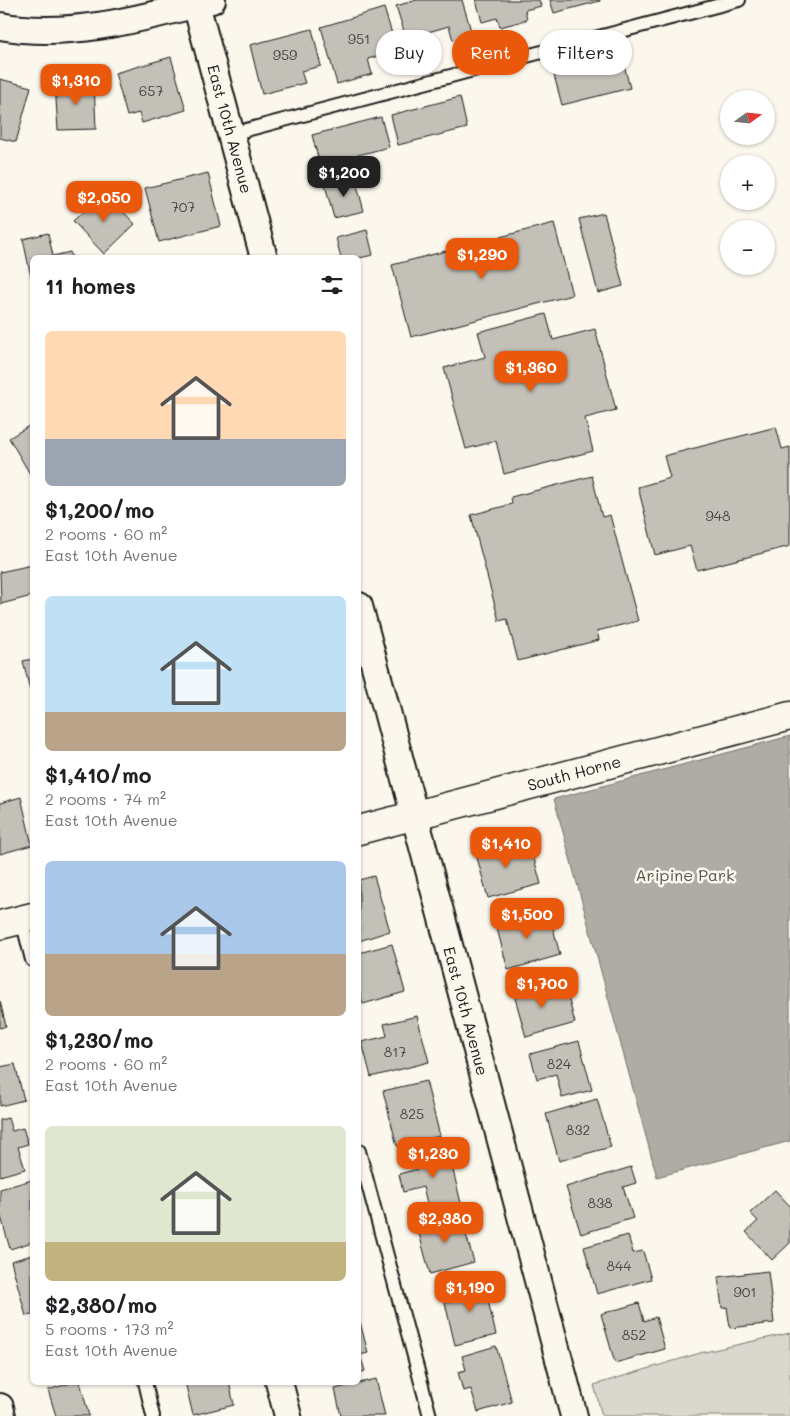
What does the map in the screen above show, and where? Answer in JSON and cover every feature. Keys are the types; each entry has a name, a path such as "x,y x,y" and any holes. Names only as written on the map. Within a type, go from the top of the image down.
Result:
{"street":[{"name":"East 10th Avenue","path":"201,1 231,134 263,255"},
{"path":"0,26 29,31 92,29 201,1"},
{"name":"East 10th Avenue","path":"361,614 574,1416"},
{"name":"South Horne","path":"361,829 790,716"},
{"path":"280,1385 288,1416"},
{"path":"0,1407 2,1416"}],"lane":[{"path":"231,134 739,0"},
{"path":"18,921 30,954"},
{"path":"361,1158 430,1416"},
{"path":"145,1385 153,1416"}],"shaded area":[{"name":"Aripine Park","path":"790,736 790,1141 657,1177 554,799"},
{"path":"790,1333 790,1416 602,1416 594,1385 700,1353"}],"building":[{"path":"417,0 462,0 471,30 452,30 452,36 449,26 435,30 404,30 396,6"},
{"path":"476,0 539,0 541,6 525,10 527,20 500,27 497,18 482,22"},
{"path":"550,0 600,0 600,1 554,13"},
{"path":"384,8 391,30 376,30 376,57 368,59 372,74 337,84 321,27"},
{"path":"312,29 321,66 301,71 305,83 262,94 250,45"},
{"path":"171,57 186,110 142,123 139,113 127,116 115,73"},
{"path":"554,75 627,75 630,88 562,105"},
{"path":"0,79 31,87 16,142 0,138"},
{"path":"94,82 96,129 58,130 55,84"},
{"path":"460,97 467,128 398,145 391,115"},
{"path":"381,117 389,147 320,165 312,135"},
{"path":"208,173 221,226 159,242 145,188"},
{"path":"355,178 364,211 334,218 325,185"},
{"path":"104,192 135,224 104,254 73,221"},
{"path":"604,213 623,286 598,293 579,219"},
{"path":"554,223 572,295 411,337 392,265"},
{"path":"367,230 373,255 361,258 361,255 340,255 336,238"},
{"path":"48,233 53,255 30,255 30,272 23,239"},
{"path":"70,252 71,255 57,255"},
{"path":"546,314 553,340 595,329 616,410 585,418 593,451 504,474 496,441 466,449 444,368 485,357 478,332"},
{"path":"30,425 30,474 9,438"},
{"path":"776,427 782,449 790,447 790,546 697,570 690,546 655,555 638,487 670,478 664,456"},
{"path":"592,476 602,517 610,515 638,621 597,631 599,640 518,661 507,619 499,621 471,515 512,504 511,497"},
{"path":"30,565 30,597 1,604 0,572"},
{"path":"30,659 30,690 23,661"},
{"path":"21,797 30,836 30,846 0,854 0,803"},
{"path":"517,839 521,858 533,855 541,884 488,898 475,850"},
{"path":"374,876 390,931 361,940 361,879"},
{"path":"522,913 525,923 550,916 560,955 508,970 495,921"},
{"path":"392,944 405,992 363,1004 361,996 361,952"},
{"path":"541,979 546,998 567,993 575,1023 526,1037 512,987"},
{"path":"0,1001 6,1026 0,1028"},
{"path":"417,1016 429,1062 371,1077 362,1042 387,1036 384,1024"},
{"path":"579,1041 592,1090 562,1098 556,1074 537,1079 530,1054"},
{"path":"15,1064 24,1100 0,1106 0,1067"},
{"path":"426,1081 440,1136 397,1146 383,1091"},
{"path":"597,1099 611,1147 559,1161 546,1114"},
{"path":"8,1118 12,1131 23,1128 28,1144 18,1147 25,1169 0,1176 0,1120"},
{"path":"447,1146 461,1203 429,1211 423,1187 403,1192 399,1174 418,1169 414,1154"},
{"path":"631,1167 636,1183 623,1187 633,1218 581,1234 566,1187"},
{"path":"30,1181 30,1243 10,1249 0,1213 0,1189"},
{"path":"775,1190 790,1206 790,1243 772,1260 746,1232 758,1221 750,1213"},
{"path":"460,1214 474,1262 430,1274 417,1226"},
{"path":"628,1235 633,1253 643,1251 651,1279 597,1294 584,1247"},
{"path":"30,1256 30,1315 26,1316 11,1261"},
{"path":"768,1271 774,1323 730,1328 727,1307 722,1308 718,1277"},
{"path":"483,1279 496,1335 455,1345 445,1303 454,1301 450,1287"},
{"path":"639,1303 644,1321 656,1317 665,1349 615,1363 601,1314"},
{"path":"361,1326 368,1353 361,1355"},
{"path":"496,1346 512,1402 478,1412 471,1389 463,1391 458,1372 466,1370 462,1356"},
{"path":"361,1358 365,1371 361,1372"},
{"path":"376,1379 385,1416 341,1416 335,1389 361,1385 361,1383"},
{"path":"64,1385 81,1385 89,1416 56,1416 48,1390"},
{"path":"186,1385 230,1385 234,1405 193,1415"}]}
